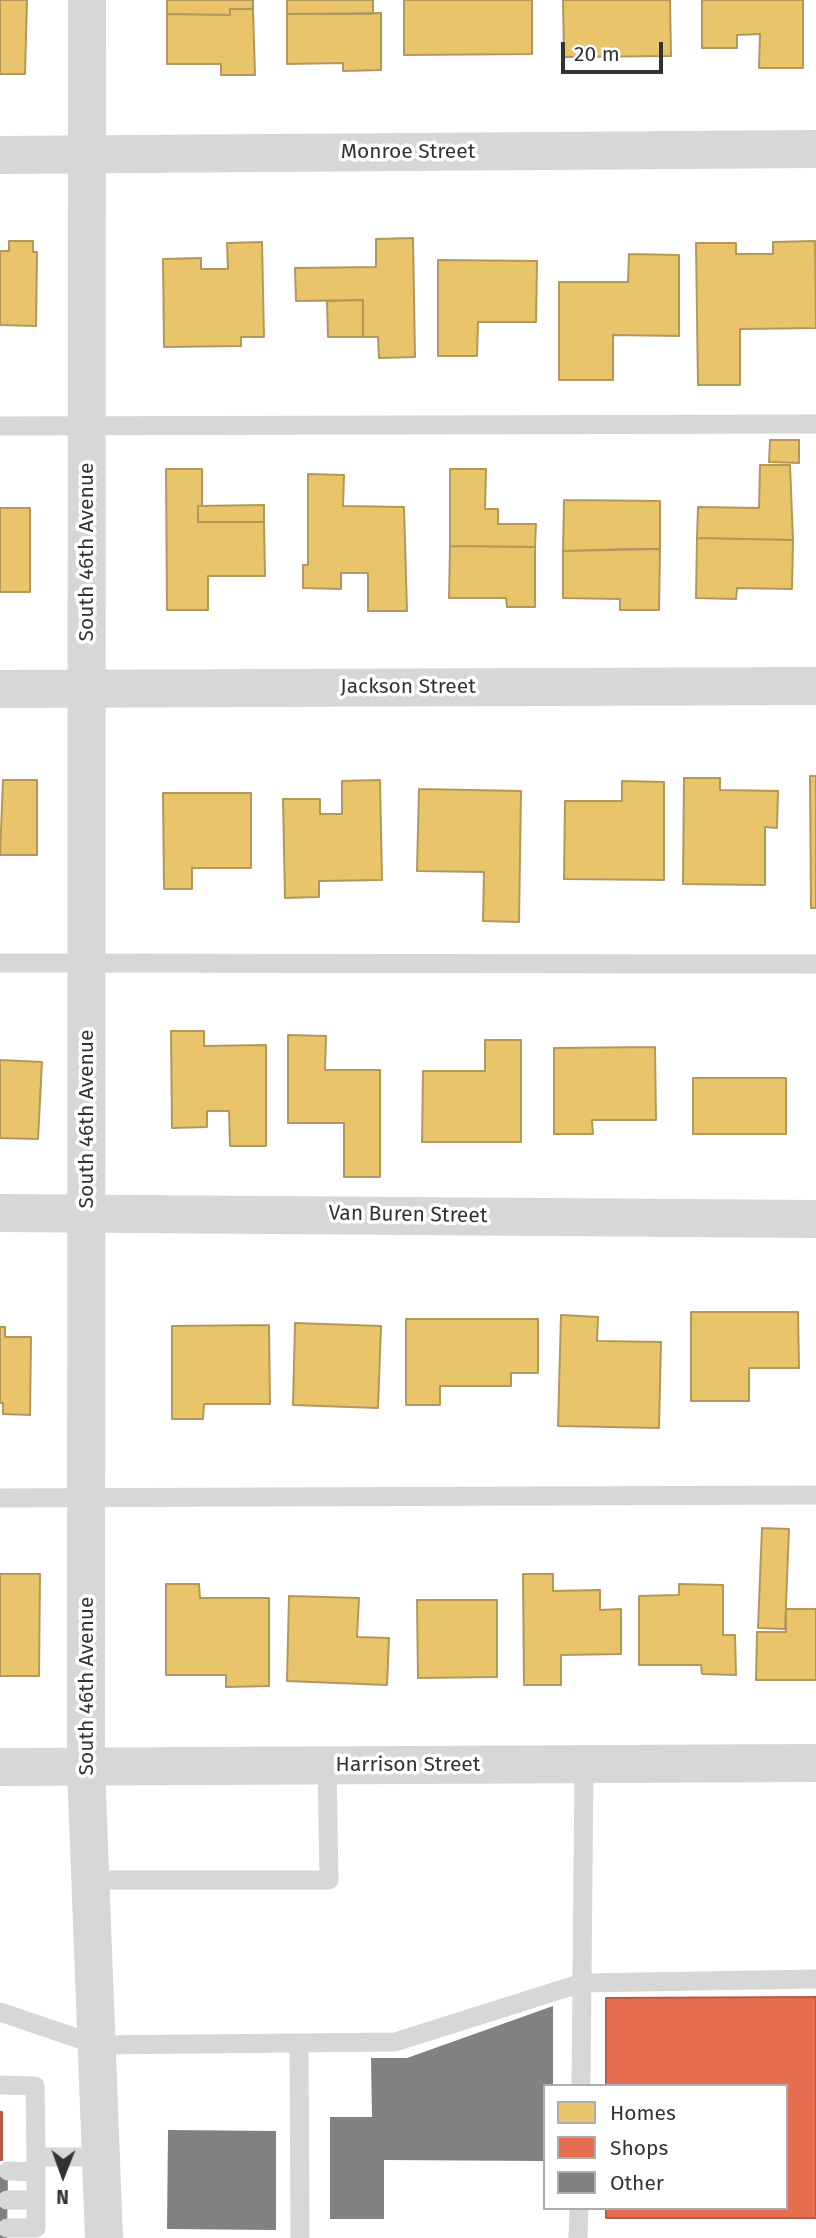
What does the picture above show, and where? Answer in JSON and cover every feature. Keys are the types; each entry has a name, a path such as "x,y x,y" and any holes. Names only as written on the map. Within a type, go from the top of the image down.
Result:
{"street":[{"name":"South 46th Avenue","path":"88,0 86,1767 104,2238"},
{"name":"Monroe Street","path":"0,155 816,149"},
{"name":"Jackson Street","path":"0,689 816,686"},
{"name":"Van Buren Street","path":"0,1213 816,1219"},
{"name":"Harrison Street","path":"0,1768 816,1763"}],"lane":[{"path":"0,426 816,424"},
{"path":"0,963 816,964"},
{"path":"0,1498 816,1495"},
{"path":"581,2084 584,1764"},
{"path":"90,1880 329,1880 327,1765"},
{"path":"0,2012 97,2045 395,2042 582,1983 816,1979"},
{"path":"299,2043 300,2238"},
{"path":"0,2085 35,2086 36,2228 7,2228"},
{"path":"8,2171 36,2164 100,2157"},
{"path":"7,2200 36,2200"},
{"path":"579,2210 579,2238"}],"building: Homes":[{"path":"0,0 27,0 25,74 0,74"},
{"path":"167,0 253,0 253,9 230,9 230,15 167,14"},
{"path":"287,0 373,0 373,14 287,14"},
{"path":"404,0 532,0 532,54 404,55"},
{"path":"563,0 670,0 671,56 564,57"},
{"path":"702,0 803,0 803,68 759,68 760,34 737,35 737,48 702,48"},
{"path":"230,9 253,9 255,75 221,75 221,64 167,64 167,14 230,15"},
{"path":"381,13 381,70 343,71 343,63 287,64 287,14"},
{"path":"413,238 415,357 379,358 378,337 363,337 363,300 296,301 295,268 376,267 376,239"},
{"path":"9,241 33,241 33,252 37,252 36,326 0,325 0,251 9,251"},
{"path":"815,241 816,328 740,329 740,385 698,385 696,243 736,243 736,254 773,254 773,242"},
{"path":"262,242 264,337 241,337 241,346 164,347 163,259 201,258 201,269 228,269 227,243"},
{"path":"629,254 679,255 679,336 613,335 613,380 559,380 559,282 628,282"},
{"path":"438,260 537,261 536,322 478,322 477,356 438,356"},
{"path":"363,300 363,337 328,337 327,301"},
{"path":"770,440 799,440 799,463 769,462"},
{"path":"760,465 790,465 793,540 697,538 698,507 759,508"},
{"path":"166,469 202,469 202,506 198,506 198,522 264,522 265,576 208,576 208,610 167,610"},
{"path":"450,469 486,469 485,509 498,509 498,524 536,524 535,547 450,546"},
{"path":"308,474 344,475 343,506 404,507 407,611 368,611 368,573 341,573 341,589 303,588 303,565 308,565"},
{"path":"564,500 660,501 660,549 563,551"},
{"path":"264,505 264,522 198,522 198,506"},
{"path":"0,508 30,508 30,592 0,592"},
{"path":"697,538 793,540 792,589 737,588 736,599 696,598"},
{"path":"450,546 535,547 535,607 507,607 506,598 449,598"},
{"path":"660,549 659,610 620,610 620,599 563,598 563,551"},
{"path":"810,776 816,776 816,908 811,908"},
{"path":"684,778 720,778 720,790 778,791 777,828 765,827 765,885 683,884"},
{"path":"3,780 37,780 37,855 0,855"},
{"path":"380,780 382,880 319,881 319,897 285,898 283,799 320,799 320,814 342,814 342,781"},
{"path":"622,781 664,782 664,880 564,879 565,801 622,801"},
{"path":"419,789 521,791 519,922 483,921 484,872 417,871"},
{"path":"163,793 251,793 251,868 192,868 192,889 164,889"},
{"path":"171,1031 204,1031 204,1046 266,1045 266,1146 230,1146 229,1111 207,1111 207,1127 172,1128"},
{"path":"288,1035 326,1036 325,1070 380,1070 380,1177 344,1177 344,1123 288,1123"},
{"path":"485,1040 521,1040 521,1142 422,1142 423,1071 485,1071"},
{"path":"655,1047 656,1120 592,1120 593,1134 554,1134 554,1048"},
{"path":"0,1060 42,1062 38,1139 0,1138"},
{"path":"693,1078 786,1078 786,1134 693,1134"},
{"path":"691,1312 798,1312 799,1368 749,1368 749,1401 691,1401"},
{"path":"561,1315 598,1317 597,1341 661,1342 659,1428 558,1426"},
{"path":"406,1319 538,1319 538,1373 511,1373 511,1386 440,1386 440,1405 406,1405"},
{"path":"295,1323 381,1326 378,1408 293,1405"},
{"path":"269,1325 270,1404 204,1404 203,1419 172,1419 172,1326"},
{"path":"0,1327 5,1327 5,1337 31,1337 30,1415 3,1414 3,1403 0,1403"},
{"path":"762,1528 789,1529 785,1629 758,1628"},
{"path":"0,1574 40,1574 39,1676 0,1676"},
{"path":"523,1574 553,1574 553,1591 600,1590 600,1610 621,1609 621,1654 561,1655 561,1685 524,1685"},
{"path":"166,1584 199,1584 200,1598 269,1598 269,1686 226,1687 226,1675 166,1675"},
{"path":"679,1584 723,1585 723,1635 735,1635 736,1675 702,1674 701,1665 639,1665 639,1596 679,1595"},
{"path":"289,1596 359,1598 357,1637 389,1638 387,1685 287,1681"},
{"path":"417,1600 497,1600 497,1677 418,1678"},
{"path":"786,1609 816,1609 816,1680 756,1680 757,1632 786,1632"}],"building: Shops":[{"path":"816,1997 816,2218 606,2218 606,2210 788,2210 788,2084 606,2084 606,1998"},
{"path":"2,2112 2,2160 0,2160"}],"building: Other":[{"path":"553,2006 553,2084 543,2084 543,2161 384,2160 384,2219 330,2219 330,2117 372,2117 371,2058 407,2058"},
{"path":"168,2130 276,2131 276,2230 167,2229"},
{"path":"0,2171 8,2171 7,2238 0,2238"}]}
